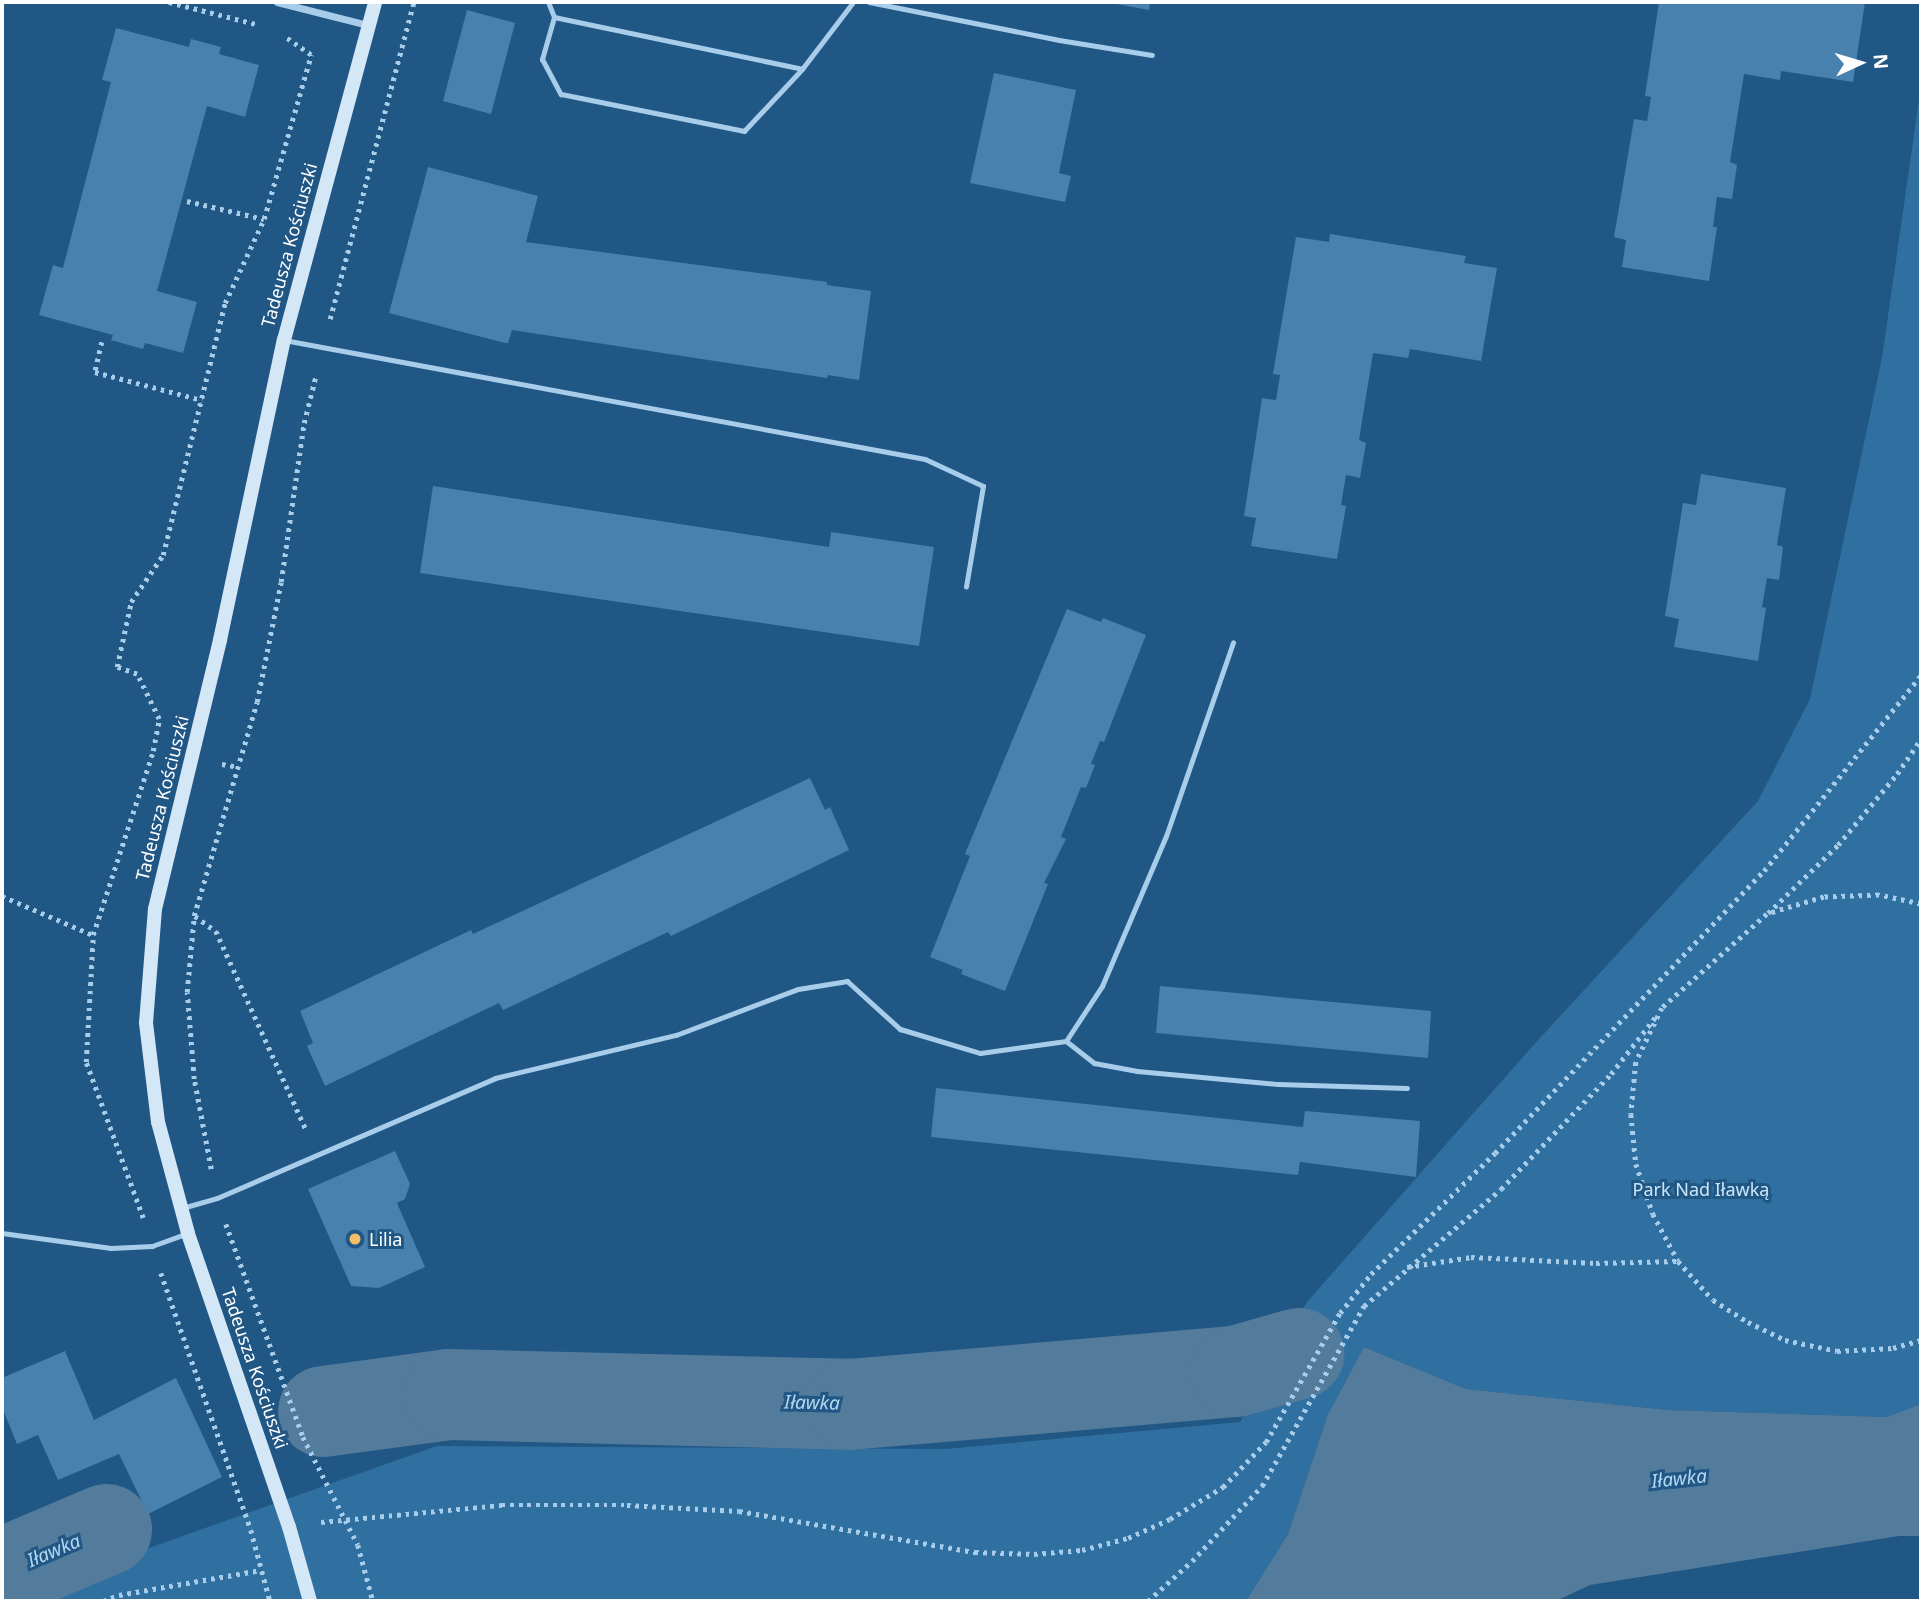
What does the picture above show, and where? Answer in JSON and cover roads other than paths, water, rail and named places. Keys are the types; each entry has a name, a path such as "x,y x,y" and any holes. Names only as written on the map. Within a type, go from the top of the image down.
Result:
{"main road":[{"name":"Tadeusza Kościuszki","path":"310,1600 289,1527 188,1233 158,1122 146,1023 155,909 220,640 284,340 375,2"}],"street":[{"path":"277,2 369,26"}],"lane":[{"path":"548,2 554,17 542,59 561,94 744,131 802,69 853,2"},
{"path":"869,2 1059,40 1152,55"},
{"path":"554,17 802,69"},
{"path":"284,340 925,459 983,486 966,587"},
{"path":"1066,1041 1102,986 1166,836 1233,642"},
{"path":"182,1208 218,1198 495,1078 676,1035 798,989 847,981 900,1029 980,1054 1066,1041 1094,1063 1138,1071 1278,1084 1407,1088"},
{"path":"2,1241 4,1234 111,1248 152,1246 188,1233"}],"water":[{"path":"1364,1347 1466,1389 1668,1410 1887,1417 1921,1404 1921,1536 1899,1536 1590,1585 1556,1601 1246,1601 1288,1534 1328,1414"}],"waterway":[{"name":"Iławka","path":"323,1411 448,1394 849,1404 1235,1371 1298,1353"},
{"name":"Iławka","path":"2,1573 106,1529"}],"place":[{"name":"Lilia","path":"355,1239"}],"park label":[{"name":"Park Nad Iławką","path":"1701,1189"}]}
